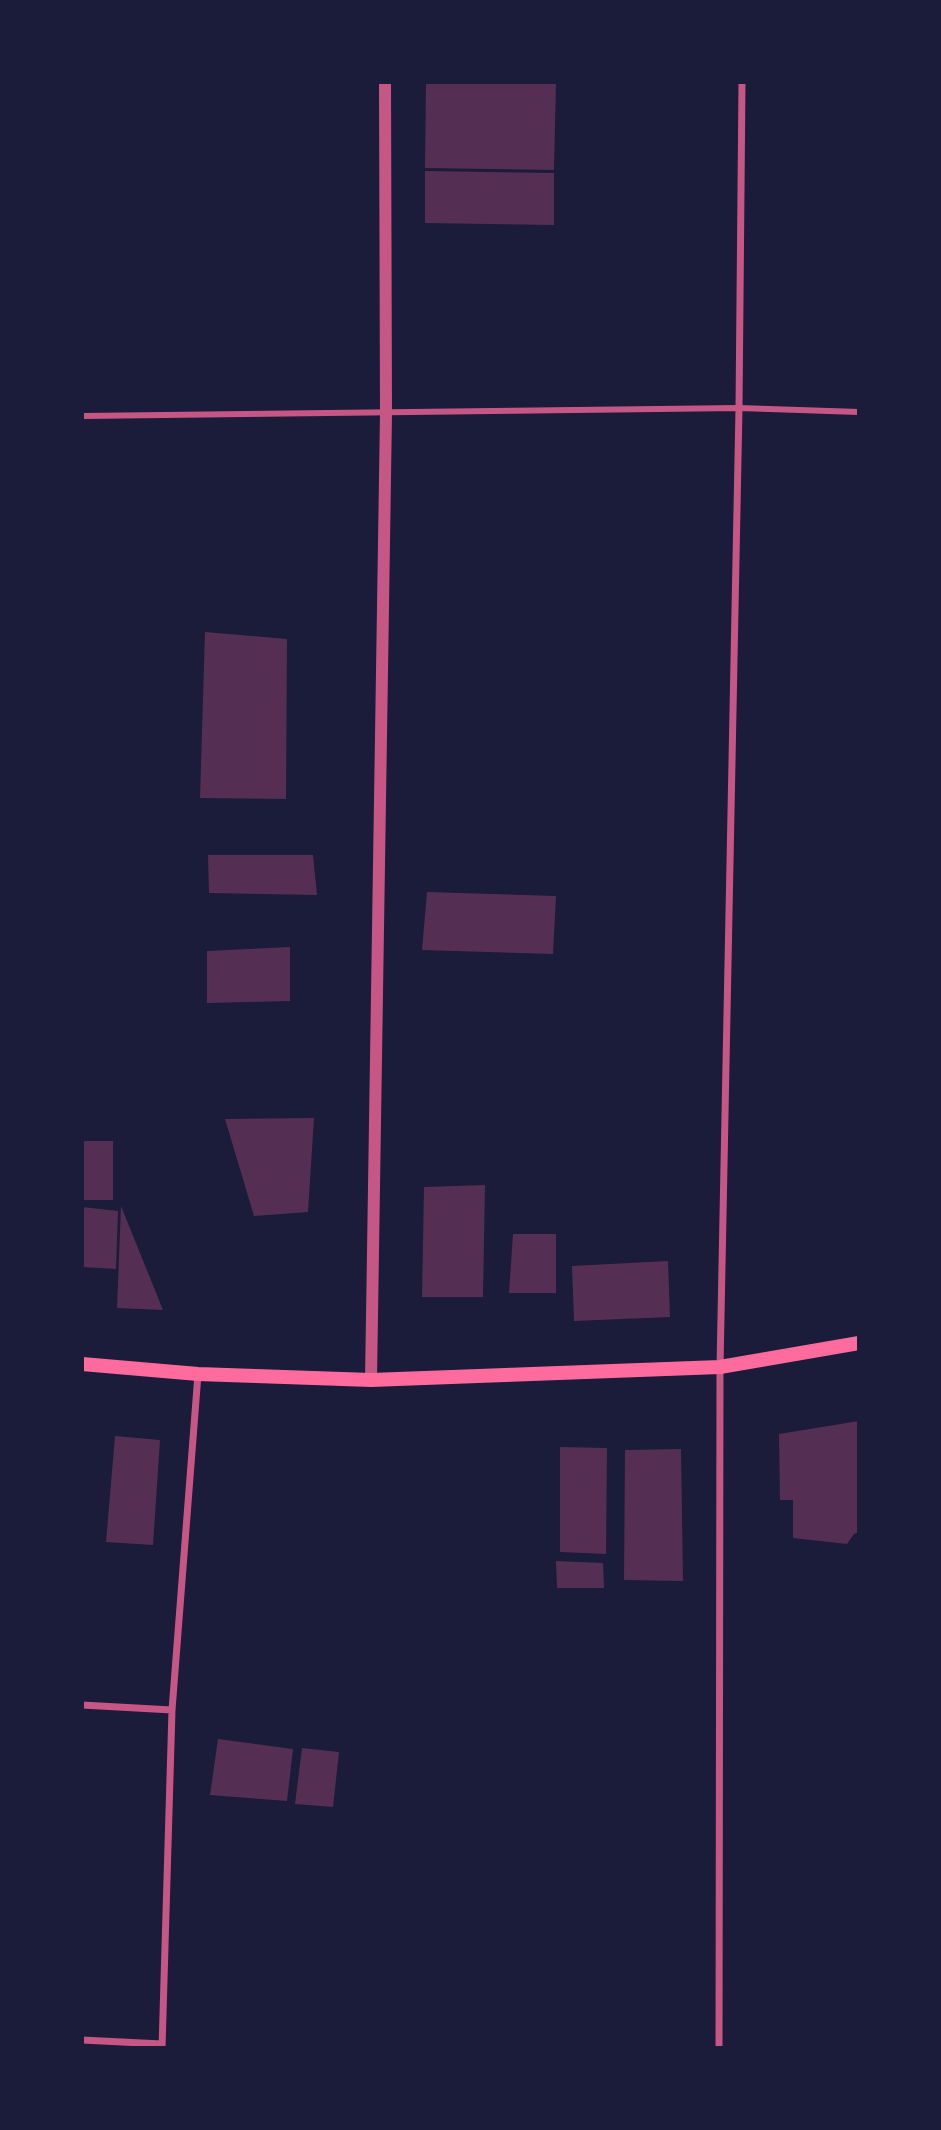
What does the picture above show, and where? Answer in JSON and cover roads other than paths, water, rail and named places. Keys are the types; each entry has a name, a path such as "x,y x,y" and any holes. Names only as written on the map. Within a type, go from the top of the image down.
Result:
{"main road":[{"path":"82,1364 198,1374 371,1380 720,1367 859,1343"}],"street":[{"path":"371,1380 386,413 385,82"},
{"path":"719,2048 720,1367 739,408 742,82"},
{"path":"82,416 739,408 859,412"},
{"path":"82,2040 162,2046 172,1710 198,1374"},
{"path":"82,1705 172,1710"}]}
